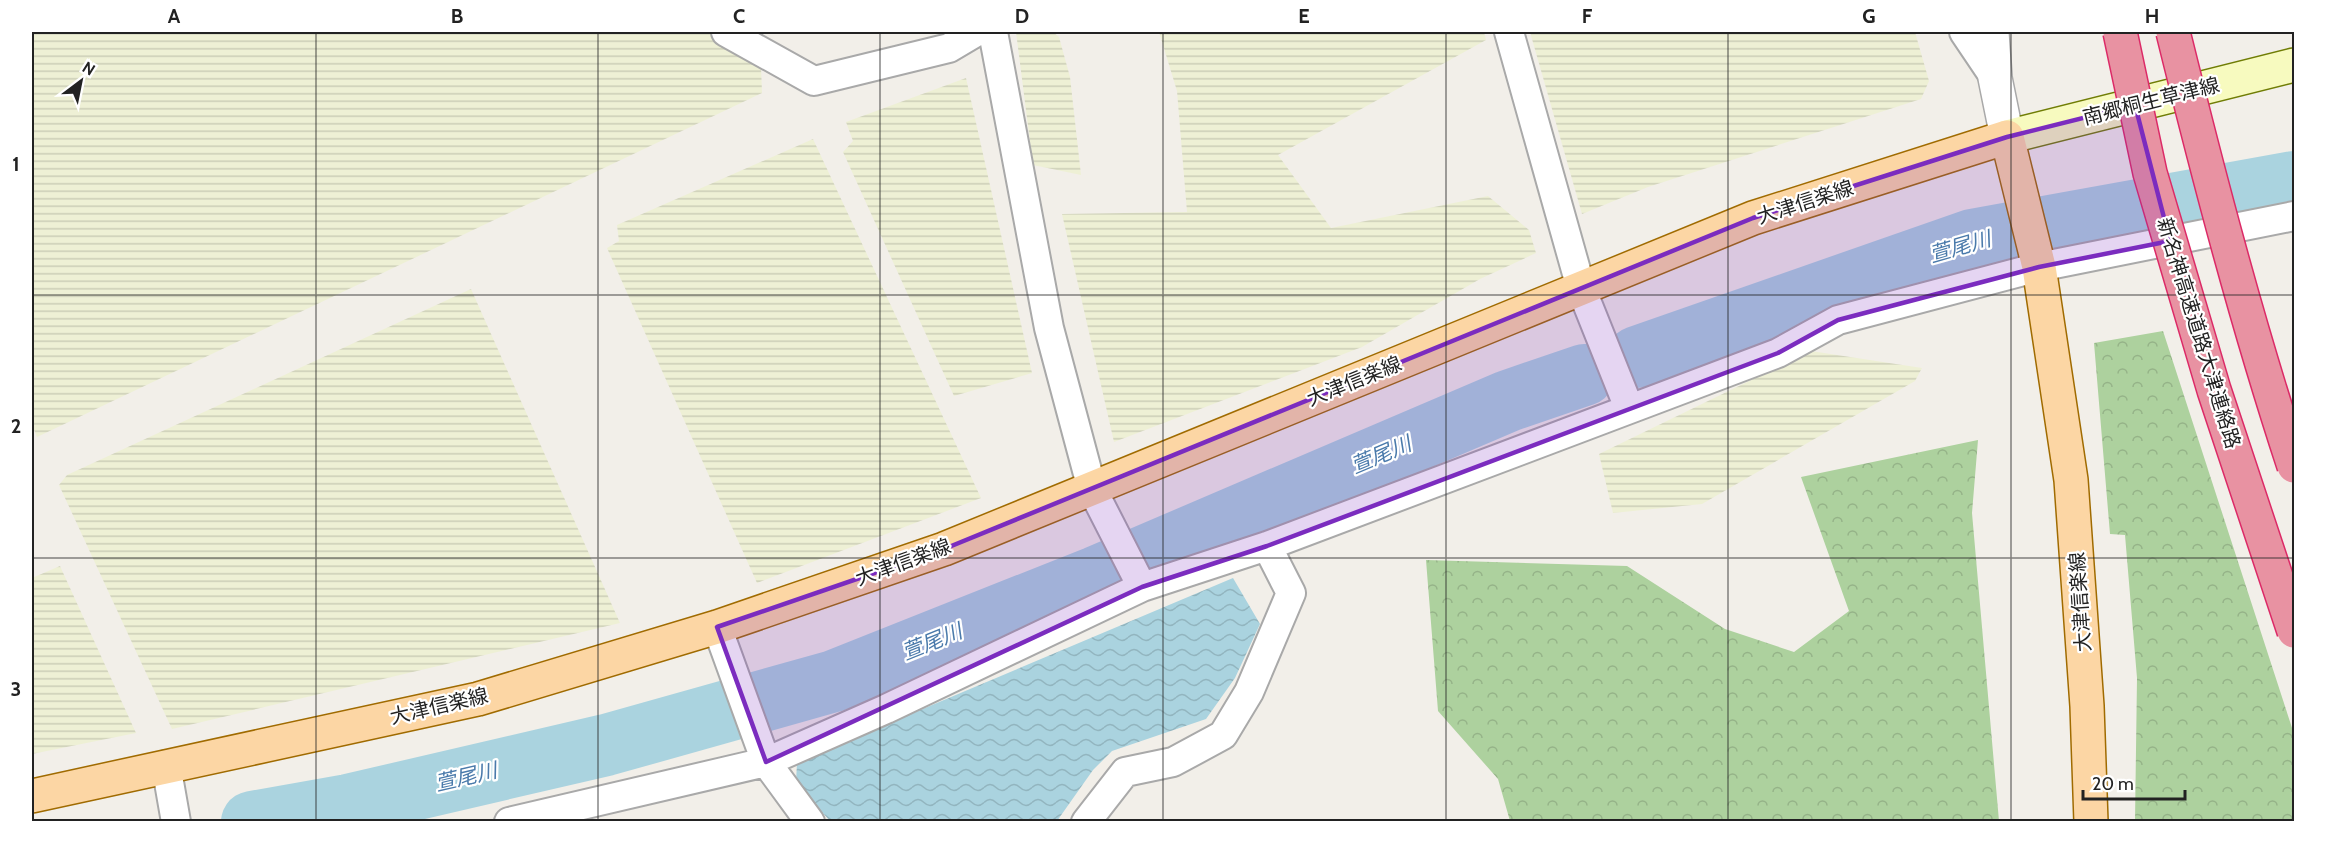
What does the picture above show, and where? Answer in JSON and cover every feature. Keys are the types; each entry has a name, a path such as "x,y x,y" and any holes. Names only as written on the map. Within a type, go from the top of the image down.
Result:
{"highway":[{"name":"新名神高速道路大津連絡路","path":"2120,32 2153,184 2214,390 2295,631"},
{"path":"2173,32 2203,154 2256,344 2295,466"}],"main road":[{"name":"南郷桐生草津線","path":"2007,137 2295,65"},
{"name":"大津信楽線","path":"32,796 168,776 478,699 717,627 944,549 1587,300 1753,218 2007,137 2038,264 2071,480 2087,706 2091,822"}],"street":[{"path":"726,32 814,81 949,48 976,32"},
{"path":"993,32 1049,328 1092,490 1142,586"},
{"path":"1509,32 1587,300 1625,398"},
{"path":"1964,32 1995,78"},
{"path":"1992,32 1995,78 2007,137"},
{"path":"509,822 761,750 886,709 1142,586 1266,546 1625,398 1778,353 1838,320 2038,264 2295,216"},
{"path":"1086,822 1125,772 1173,762 1223,735 1249,692 1292,594 1266,546"},
{"path":"717,627 761,750 810,822"},
{"path":"168,776 176,822"}],"highlighted area":[{"path":"2135,105 2170,241 2039,267 1838,320 1778,353 1267,546 1142,587 766,762 717,627 944,549 1753,218 2007,137"}],"green space":[{"path":"32,32 709,32 761,66 762,93 37,437 32,425"},
{"path":"1016,32 1053,32 1059,37 1070,77 1081,175 1033,165"},
{"path":"1159,32 1484,32 1486,40 1278,155 1331,228 1488,196 1529,230 1536,253 1480,279 1362,347 1114,442 1062,214 1187,212 1177,91"},
{"path":"1530,32 1915,32 1929,81 1921,99 1648,187 1582,214"},
{"path":"966,78 1032,373 954,396 843,152 853,141 846,122"},
{"path":"813,139 981,498 757,583 607,248 619,241 617,225"},
{"path":"471,289 620,623 172,729 59,485 67,475"},
{"path":"2163,331 2294,734 2294,821 2135,821 2137,678 2125,535 2110,534 2094,343"},
{"path":"1811,351 1922,368 1915,381 1702,504 1613,513 1599,454"},
{"path":"1978,440 1972,513 1999,821 1510,821 1498,779 1438,711 1426,560 1627,566 1725,629 1794,652 1849,611 1801,477"},
{"path":"60,566 136,733 32,754 32,578"}],"water":[{"path":"1233,578 1260,624 1235,678 1206,719 1112,751 1093,770 1057,821 830,821 796,783 797,762"}],"waterway":[{"name":"萱尾川","path":"1637,357 1972,240 2294,182"},
{"name":"萱尾川","path":"252,822 348,805 606,745 834,681 1096,577 1508,401 1584,375"}]}
